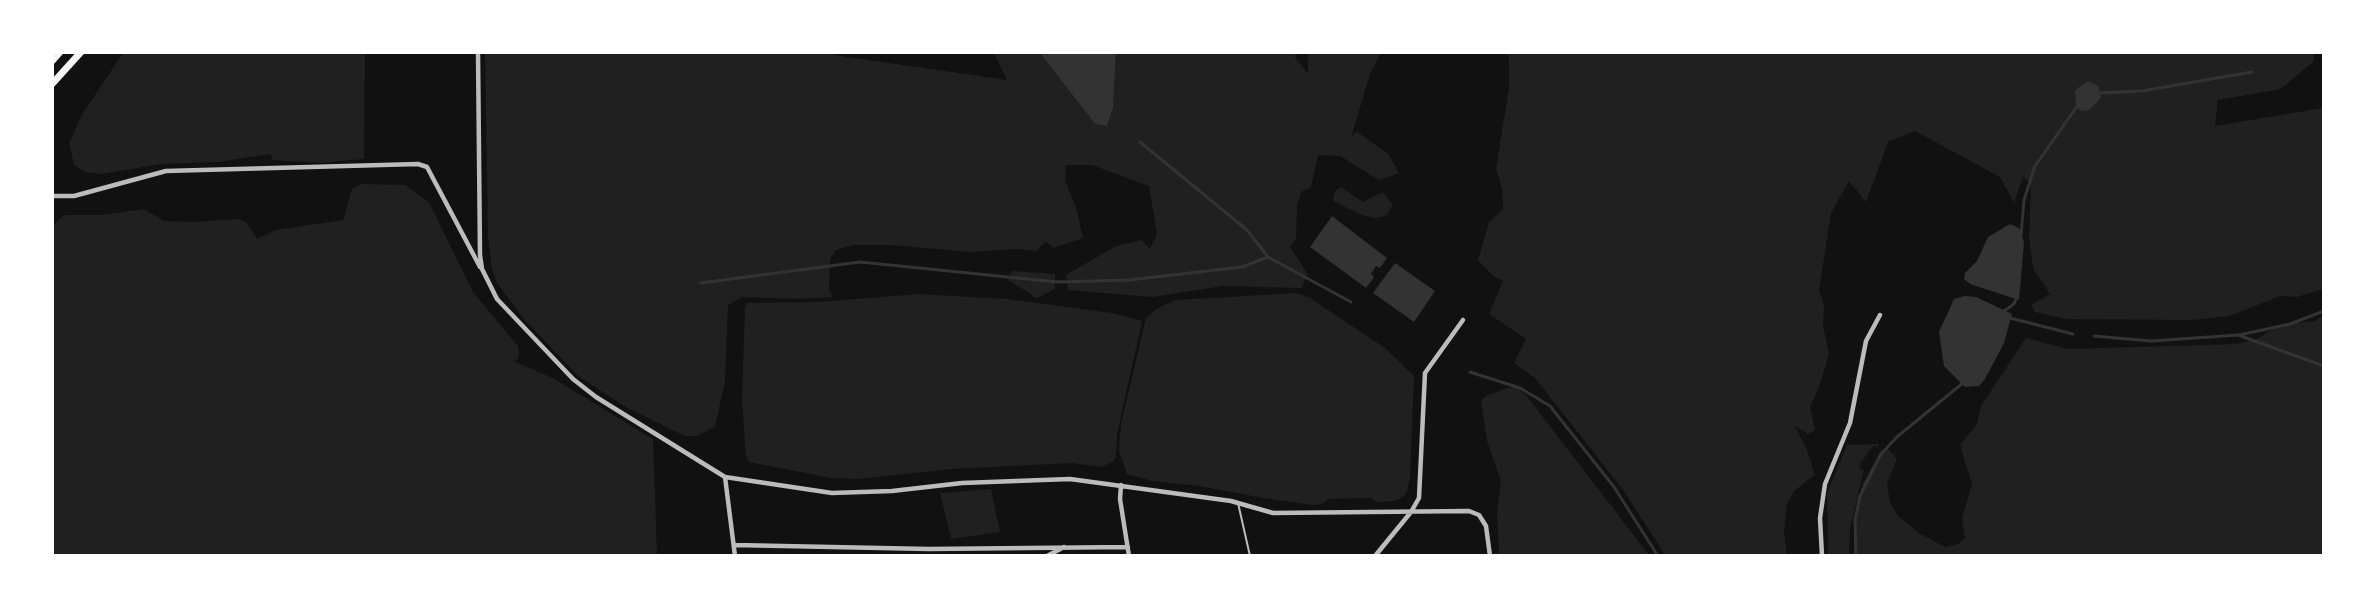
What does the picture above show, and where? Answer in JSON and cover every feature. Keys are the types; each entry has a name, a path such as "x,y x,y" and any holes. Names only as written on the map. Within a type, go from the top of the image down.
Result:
{"highway":[{"path":"52,61 60,52"},
{"path":"52,84 81,52"}],"street":[{"path":"478,52 482,269"},
{"path":"52,196 74,196 166,171 418,164 427,167 497,299 573,379 596,397 725,477 832,493 892,491 962,483 1070,479 1238,503 1274,513 1469,511 1479,515 1486,525 1490,555"},
{"path":"1822,555 1820,518 1825,484 1854,409 1866,341 1880,315"},
{"path":"1375,555 1411,512 1419,498 1425,373 1463,320"},
{"path":"725,477 735,555"},
{"path":"1120,485 1129,555"},
{"path":"734,545 929,549 1128,547"},
{"path":"1047,555 1066,546"}],"lane":[{"path":"1238,503 1250,555"}],"shaded area":[{"path":"123,53 365,53 364,159 320,163 272,160 271,154 217,162 162,164 102,174 85,172 74,165 69,143 83,113"},
{"path":"485,53 820,53 1007,80 994,53 1040,53 1095,124 1107,126 1113,108 1116,53 1296,53 1295,57 1308,74 1308,53 1381,53 1370,74 1351,138 1356,131 1388,154 1399,173 1379,180 1340,156 1318,155 1311,187 1301,192 1297,206 1296,239 1290,247 1308,274 1301,288 1223,286 1152,297 1068,290 1066,275 1116,246 1142,240 1150,249 1157,234 1149,186 1092,165 1066,165 1065,181 1076,207 1083,238 1053,248 1046,241 1036,251 1018,249 969,252 892,245 854,245 836,250 830,259 829,290 833,297 796,299 742,297 728,305 725,381 715,427 696,436 685,436 627,408 578,376 523,318 497,283 492,269 488,235"},
{"path":"1040,53 1116,53 1113,108 1107,126 1095,124"},
{"path":"1506,53 2314,53 2314,61 2281,89 2218,100 2215,126 2323,108 2323,289 2297,297 2280,296 2230,316 2192,320 2066,319 2035,312 2031,305 2050,294 2033,268 2029,239 2031,183 2023,177 2014,203 2000,177 1915,131 1888,142 1866,202 1849,181 1831,213 1819,291 1824,304 1823,326 1829,354 1810,407 1815,430 1808,434 1795,426 1807,450 1815,475 1794,491 1787,504 1784,531 1787,555 1665,555 1624,491 1535,378 1514,363 1526,339 1489,314 1503,281 1492,275 1478,260 1489,222 1503,209 1502,189 1496,169 1509,88 1509,58"},
{"path":"2088,81 2098,86 2101,98 2089,110 2082,111 2076,107 2075,90"},
{"path":"361,184 405,185 429,202 473,292 518,346 519,356 515,362 553,378 653,439 657,555 53,555 53,225 65,215 102,215 144,209 164,221 194,222 238,219 246,222 257,239 276,230 343,220 352,189"},
{"path":"1341,187 1363,202 1383,192 1393,205 1386,216 1374,218 1359,214 1333,201 1335,191"},
{"path":"1332,216 1387,258 1380,268 1376,266 1371,274 1374,277 1366,288 1310,247"},
{"path":"2010,224 2019,228 2024,242 2019,300 1970,284 1964,279 1965,273 1977,261 1988,237"},
{"path":"1395,263 1435,291 1414,322 1373,293"},
{"path":"1012,271 1055,274 1055,289 1037,298 1008,280"},
{"path":"1296,293 1310,298 1385,348 1414,376 1410,478 1407,492 1403,497 1395,501 1377,502 1371,498 1328,499 1324,503 1314,505 1200,486 1152,481 1127,474 1119,451 1121,424 1146,318 1156,309 1176,300"},
{"path":"919,294 1007,299 1112,313 1142,321 1113,462 1101,467 1072,463 951,469 858,479 831,478 749,462 746,456 742,401 747,303 819,302"},
{"path":"1965,296 1976,297 2012,314 2004,343 1979,386 1965,387 1944,366 1939,332 1954,299"},
{"path":"2323,316 2323,555 1854,555 1854,523 1862,485 1880,452 1888,449 1897,459 1887,483 1890,503 1898,516 1919,533 1945,547 1958,544 1965,538 1962,517 1972,485 1960,445 1977,424 1981,406 2026,338 2068,349 2237,344 2257,339 2280,325 2314,321"},
{"path":"1515,387 1526,395 1649,555 1499,555 1497,512 1501,481 1487,441 1481,401 1486,396"},
{"path":"1879,444 1877,449 1877,446 1873,446 1860,464 1859,469 1864,470 1850,529 1849,555 1828,555 1827,493 1847,445"},
{"path":"991,489 1000,532 951,539 940,493"}],"waterway":[{"path":"2099,93 2142,91 2252,72"},
{"path":"2021,236 2024,200 2035,166 2078,105"},
{"path":"1140,142 1247,230 1268,257 1351,302"},
{"path":"701,283 860,262 1057,282 1129,280 1242,267 1268,257"},
{"path":"2004,311 2014,304 2017,296"},
{"path":"2239,335 2290,324 2324,311"},
{"path":"2010,318 2073,334"},
{"path":"2094,336 2151,341 2238,335 2324,366"},
{"path":"1470,372 1520,388 1550,406 1614,487 1658,556"},
{"path":"1856,556 1855,520 1860,496 1881,454 1898,436 1963,383"}]}
